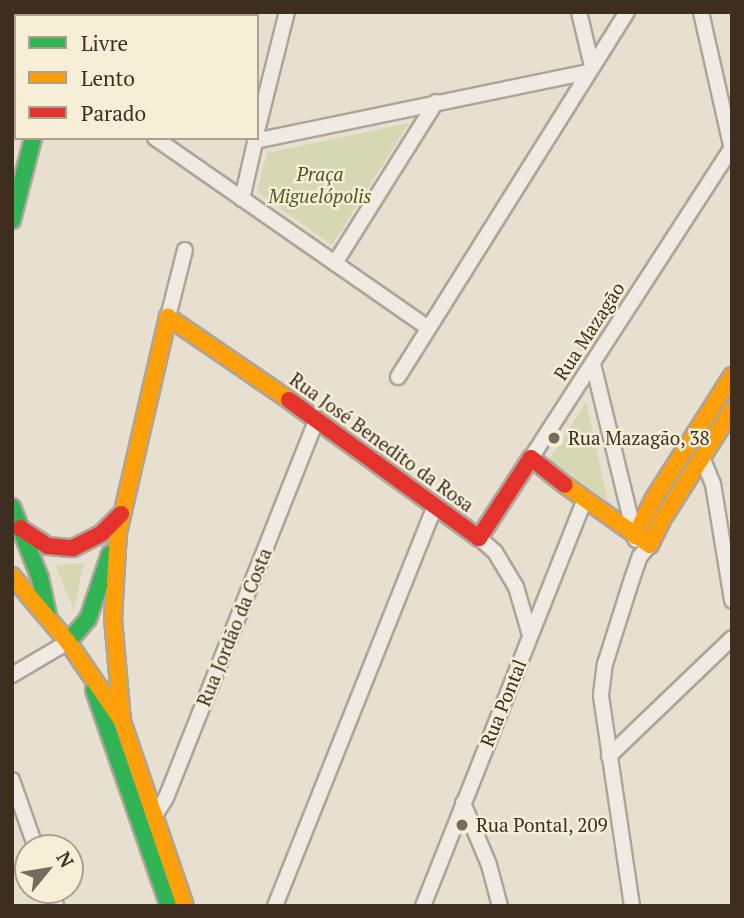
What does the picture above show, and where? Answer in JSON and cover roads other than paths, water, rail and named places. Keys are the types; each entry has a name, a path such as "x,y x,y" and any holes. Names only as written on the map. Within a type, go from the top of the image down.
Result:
{"street":[{"path":"259,125 287,12"},
{"path":"579,12 590,69"},
{"path":"398,377 627,12"},
{"path":"701,12 732,148"},
{"path":"259,136 436,103 590,69"},
{"path":"335,263 436,103"},
{"path":"12,220 32,140"},
{"path":"158,140 428,327"},
{"path":"242,199 255,140"},
{"name":"Rua Mazagão","path":"479,538 732,148"},
{"path":"169,906 122,721 113,620 121,514 185,250"},
{"name":"Rua José Benedito da Rosa","path":"168,317 317,419 495,551 516,587 530,635"},
{"path":"593,364 642,546"},
{"path":"632,906 600,706 602,678 654,498 732,376"},
{"path":"642,546 732,410"},
{"name":"Rua Jordão da Costa","path":"147,821 166,798 317,419"},
{"path":"702,457 713,484 732,600"},
{"path":"531,458 642,546"},
{"name":"Rua Pontal","path":"423,906 584,501"},
{"path":"275,906 435,505"},
{"path":"12,507 40,578 49,618"},
{"path":"20,528 48,546 73,548 102,533 121,514"},
{"path":"12,675 68,642 89,619 118,533"},
{"path":"12,570 26,569 32,559"},
{"path":"12,576 68,642 122,721"},
{"path":"609,756 732,638"},
{"path":"92,679 105,728 185,906"},
{"path":"12,780 31,834"},
{"path":"463,803 489,865 500,906"}],"place":[{"name":"Rua Mazagão, 38","path":"554,438"},
{"name":"Rua Pontal, 209","path":"462,825"}],"park label":[{"name":"Praça Miguelópolis","path":"320,185"}]}
